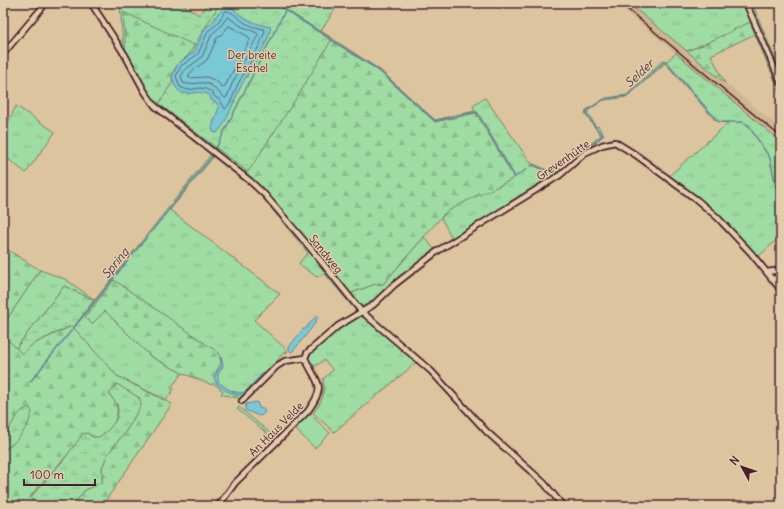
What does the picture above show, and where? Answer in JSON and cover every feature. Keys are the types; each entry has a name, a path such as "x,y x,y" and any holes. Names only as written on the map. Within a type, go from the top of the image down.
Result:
{"street":[{"path":"3,54 46,3"},
{"name":"Sandweg","path":"91,3 125,55 145,92 155,106 250,181 265,195 312,250 361,312 431,371 487,432 544,483 563,506"},
{"path":"746,3 781,83"},
{"name":"Grevenhütte","path":"361,312 373,305 394,285 438,250 560,175 585,153 602,145 615,142 636,155 697,200 751,253 781,290"},
{"path":"767,272 781,271"},
{"path":"774,280 781,271"},
{"path":"242,401 277,366 285,361 304,358 338,326 361,312"},
{"name":"An Haus Velde","path":"218,506 235,483 308,411 316,400 319,392 319,382 304,358"}],"shaded area":[{"path":"616,3 628,3 781,129 781,142"}],"green space":[{"path":"120,3 180,3 199,15 208,3 222,3 196,46 126,55 121,46 123,44"},
{"name":"Der breite Eschel","path":"220,3 272,3 288,11 332,39 299,94 248,172 159,104"},
{"path":"222,3 273,3 285,9 213,151 157,105 149,95 126,55 123,12 196,46 195,51 179,63 173,73 173,84 177,91 186,94 202,92 191,113 199,117 210,97 211,100 217,103 220,107 212,128 213,132 217,133 227,117 241,86 263,50 269,35 270,27 247,19 231,6 226,6 221,9 209,25"},
{"path":"273,3 339,3 321,31 380,70 435,120 475,111 473,106 485,98 531,163 552,172 558,172 601,135 585,114 586,110 606,98 627,95 663,60 667,61 676,53 781,142 781,236 758,257 703,201 669,176 728,123 715,120 665,63 627,97 603,100 587,111 596,127 598,126 604,135 560,173 452,238 441,218 448,211 466,200 514,178 453,117 435,122 379,71 287,95 244,175 213,151 284,9"},
{"path":"628,3 744,3 781,88 781,95 750,23 687,51"},
{"path":"748,3 752,3 781,73 781,78"},
{"path":"750,22 755,34 711,55 725,83 687,51 705,44"},
{"path":"331,40 379,71 435,122 476,113 514,178 444,214 383,284 375,284 349,294 294,226 244,175 287,95"},
{"path":"16,106 55,132 26,173 3,155 3,133"},
{"path":"212,153 214,156 170,210 280,294 254,320 288,351 286,353 286,351 264,375 263,373 245,392 238,393 230,390 218,381 218,374 222,366 219,353 104,310 150,356 182,373 171,388 174,389 166,400 117,376 73,328 94,301 64,286 16,348 6,338 3,325 40,270 65,279 95,300"},
{"path":"252,185 307,246 358,310 357,312 324,273 317,277 299,264 308,253"},
{"path":"424,237 435,250 399,278 370,304 360,308 349,294 375,284 383,284"},
{"path":"3,247 40,270 3,325"},
{"path":"114,280 219,353 221,363 216,372 216,383 229,391 245,395 241,399 221,394 223,391 213,383 212,385 182,373 150,356 105,311 92,324 85,317"},
{"path":"64,286 94,300 73,328 71,326 33,344 22,354 16,348"},
{"path":"361,314 418,361 334,432 313,413 319,405 324,393 323,379 333,370 324,360 315,367 311,361 309,363 308,359 323,341"},
{"path":"72,326 117,376 172,404 102,506 72,506 85,490 102,482 102,468 107,455 128,428 140,398 129,392 115,401 117,406 116,418 106,433 96,438 87,433 32,494 30,498 41,506 3,506 3,450 6,449 24,409 16,417 3,444 3,329 6,338 22,354 33,344"},
{"path":"117,384 138,397 141,402 141,406 128,428 107,455 102,468 102,482 85,490 72,506 41,506 30,498 62,462 83,434 87,433 93,437 99,437 114,423 118,410 117,405 109,394"},
{"path":"239,407 277,439 275,440 237,409"},
{"path":"27,408 30,408 32,412 25,429 13,444 3,450 10,426 18,415"},
{"path":"310,414 330,433 315,448 295,429"}],"water":[{"path":"226,6 251,21 271,27 263,49 241,86 224,123 217,133 213,132 212,128 219,107 217,103 211,100 210,95 203,93 182,93 175,85 172,76 178,64 195,51 205,28 212,23 216,16"},
{"path":"316,316 318,316 317,320 311,329 291,352 289,347 303,329 305,329"},
{"path":"220,356 223,365 218,374 218,381 230,390 238,393 245,392 263,373 264,375 245,395 226,391 216,382 214,378 221,363"},
{"path":"257,402 259,408 264,409 265,412 262,415 259,416 245,410 246,404"}],"waterway":[{"name":"Spring","path":"216,148 289,3"},
{"name":"Selder","path":"285,10 380,71 435,121 452,116 477,112 515,177 527,169"},
{"name":"Selder","path":"531,166 533,165 547,171 558,173 603,135 586,114 587,111 603,100 627,96 665,61 719,122 742,122 748,125 770,158 781,212"},
{"name":"Spring","path":"30,382 213,155"}],"railway":[{"path":"620,3 781,137"}]}
